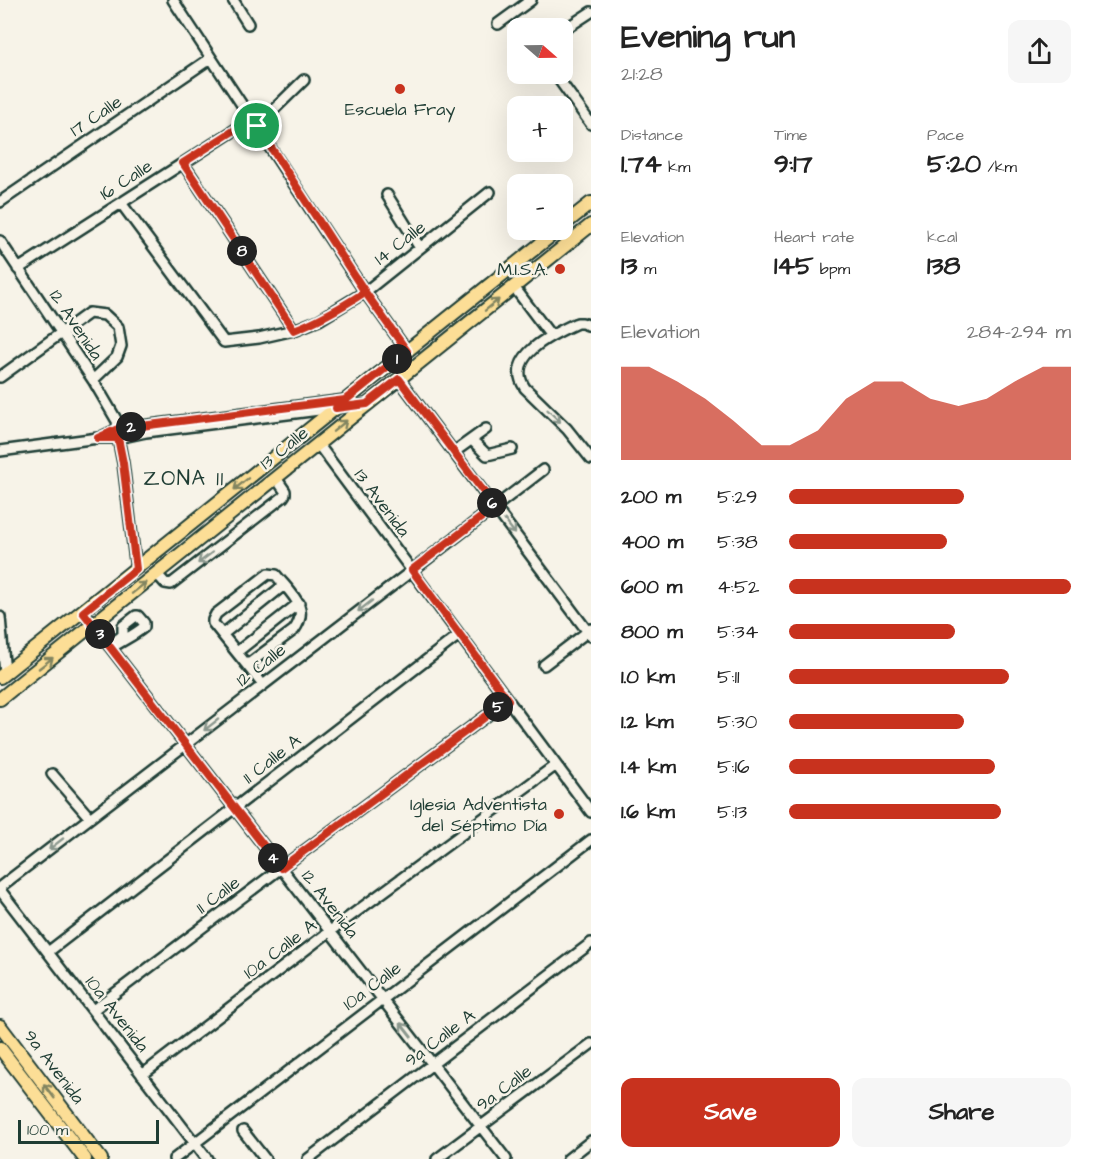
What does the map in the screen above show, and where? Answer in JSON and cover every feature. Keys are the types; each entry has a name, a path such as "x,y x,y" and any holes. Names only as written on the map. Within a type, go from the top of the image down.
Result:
{"main road":[{"name":"13 Calle","path":"573,217 591,203"},
{"path":"573,221 591,212"},
{"name":"13 Calle","path":"0,699 591,225"},
{"name":"13 Calle","path":"2,675 545,240"},
{"name":"9a Avenida","path":"0,1026 96,1157"},
{"name":"9a Avenida","path":"0,1048 85,1159"}],"street":[{"path":"173,0 365,292 407,351"},
{"path":"498,24 531,0"},
{"path":"235,1 248,24"},
{"path":"573,24 591,12"},
{"name":"17 Calle","path":"0,202 212,58"},
{"name":"16 Calle","path":"18,268 183,163 254,123 304,80"},
{"path":"562,84 591,124"},
{"path":"183,163 294,330"},
{"name":"14 Calle","path":"122,203 224,342 259,338 294,330 320,320 365,292 490,192"},
{"path":"387,195 420,248"},
{"name":"12 Avenida","path":"0,241 93,380 117,421 136,569"},
{"path":"514,287 551,336"},
{"path":"0,377 89,313 105,315 118,327 121,346 117,357 93,380"},
{"path":"588,325 577,323 551,336 525,355 520,372 521,382 525,388 567,429 591,459"},
{"path":"399,379 590,632 544,665"},
{"path":"118,433 146,432 341,404"},
{"path":"0,451 341,404 367,404"},
{"path":"454,452 486,429"},
{"path":"123,463 125,441 146,432"},
{"path":"472,440 487,455 512,449"},
{"name":"13 Avenida","path":"318,444 591,812"},
{"name":"12 Calle","path":"0,889 543,470"},
{"path":"157,574 165,583 171,584 283,497 285,491 276,478"},
{"path":"247,665 294,630 300,618 299,603 276,575 268,574 216,614 213,620 213,623 263,685"},
{"path":"223,634 284,585"},
{"path":"237,652 299,603"},
{"name":"12 Avenida","path":"83,612 506,1159"},
{"path":"0,617 2,675"},
{"name":"11 Calle A","path":"48,952 459,635"},
{"name":"11 Calle","path":"93,1010 508,700"},
{"name":"10a Calle A","path":"142,1075 330,931 556,765"},
{"path":"52,774 90,818"},
{"name":"10a Calle","path":"174,1159 591,840"},
{"name":"10a Avenida","path":"0,889 207,1159"},
{"name":"9a Calle A","path":"308,1159 591,943"},
{"name":"9a Calle","path":"437,1159 591,1044"},
{"path":"243,1131 265,1159"},
{"path":"568,1159 591,1141"}],"place":[{"name":"Escuela Fray","path":"400,89"},
{"name":"M.I.S.A.","path":"560,269"},
{"name":"Iglesia Adventista del Séptimo Día","path":"559,814"}],"district":[{"name":"ZONA 11","path":"184,478"}],"route":[{"path":"257,126 252,119 183,163 294,330 320,320 365,292 407,351 336,408 367,404 399,379 495,507 412,570 508,700 281,868 83,612 136,569 118,438 98,438 118,429 345,400 407,351 365,292 257,126"}]}
